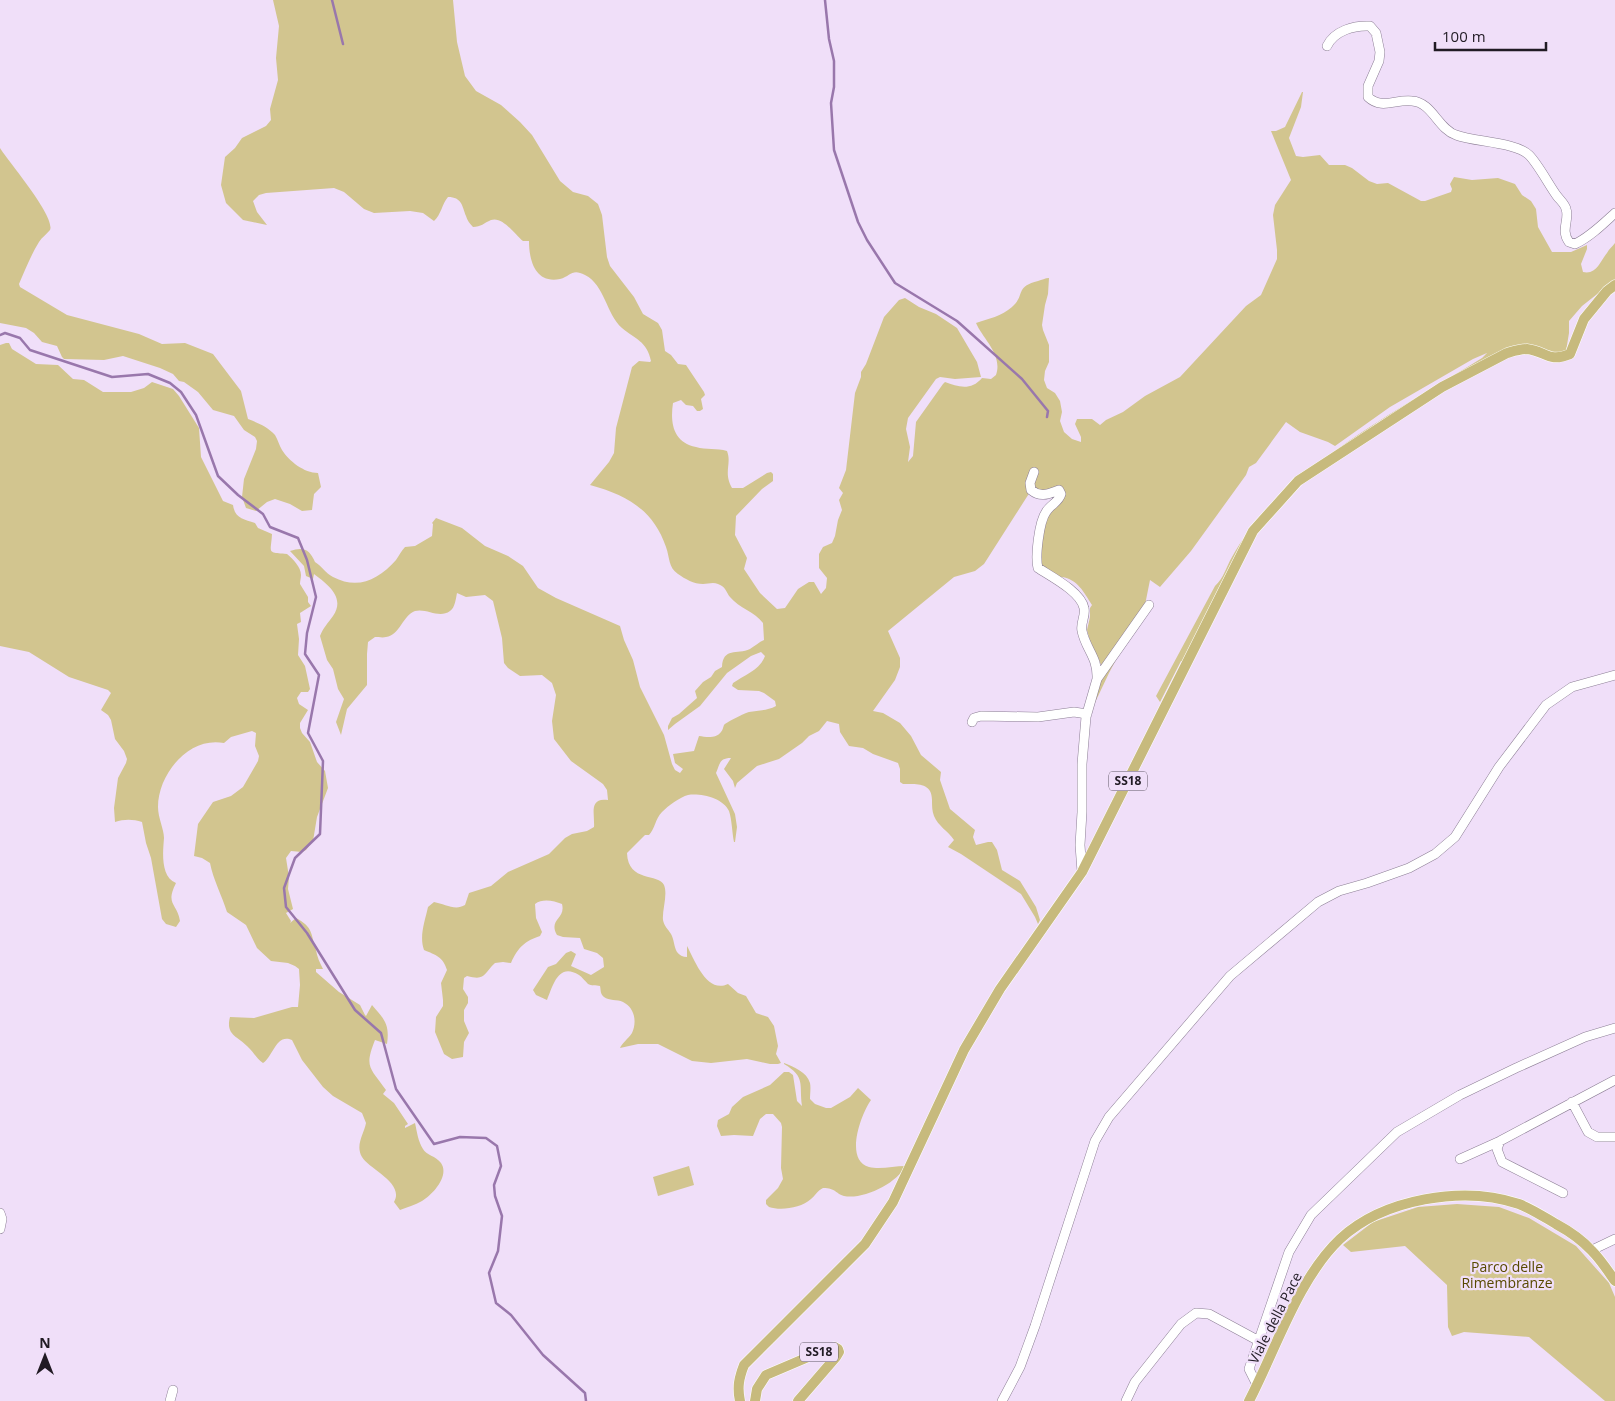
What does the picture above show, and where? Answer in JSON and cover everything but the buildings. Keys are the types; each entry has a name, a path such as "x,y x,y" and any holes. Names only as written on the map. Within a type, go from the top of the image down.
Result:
{"main road":[{"name":"SS18","path":"740,1401 738,1380 744,1365 754,1353 845,1266 865,1244 893,1202 964,1050 1000,989 1082,872 1253,531 1298,481 1442,387 1507,353 1518,350 1528,349 1558,359 1570,354 1584,319 1615,284"},
{"name":"Viale della Pace","path":"1249,1401 1301,1292 1318,1265 1340,1240 1361,1223 1382,1212 1415,1201 1453,1196 1486,1197 1519,1204 1569,1231 1592,1250 1615,1281"},
{"name":"SS18","path":"755,1401 757,1389 766,1375 827,1349 838,1349 839,1352 836,1357 798,1401"}],"street":[{"path":"1327,46 1330,40 1338,33 1370,26 1376,33 1380,52 1379,61 1368,86 1368,97 1373,102 1380,104 1400,100 1415,101 1425,106 1454,135 1514,147 1529,155 1567,209 1565,232 1569,242 1575,244 1580,242 1615,213"},
{"path":"1034,472 1030,483 1033,492 1044,496 1059,490 1061,494 1059,500 1045,512 1041,525 1038,568 1082,600 1085,614 1081,630 1094,658 1097,670 1097,679 1087,714 1082,764 1080,845 1082,872"},
{"path":"1097,679 1149,605"},
{"path":"1002,1401 1020,1367 1095,1141 1109,1116 1230,976 1318,902 1339,891 1409,868 1435,854 1455,837 1498,767 1546,705 1572,687 1615,674"},
{"path":"972,722 974,718 981,716 1038,717 1074,712 1087,714"},
{"path":"1258,1385 1250,1369 1290,1252 1311,1215 1397,1132 1460,1095 1516,1068 1585,1037 1615,1028"},
{"path":"1460,1159 1500,1141 1615,1080"},
{"path":"1572,1102 1588,1132 1597,1137 1615,1137"},
{"path":"1500,1141 1497,1150 1502,1162 1563,1193"},
{"path":"0,1214 2,1219 0,1229"},
{"path":"1592,1250 1615,1239"},
{"path":"1126,1401 1135,1382 1181,1324 1196,1313 1209,1314 1259,1341"},
{"path":"170,1401 173,1390"}],"green space":[{"path":"273,0 453,0 457,42 465,76 476,91 501,105 532,135 560,181 573,192 588,196 598,204 602,215 607,257 610,266 634,297 643,314 658,323 662,330 665,351 678,364 686,365 704,392 705,395 701,399 703,409 700,411 697,411 693,406 686,405 681,400 673,403 672,418 678,436 682,441 696,447 727,451 729,460 728,477 732,488 743,488 767,473 771,472 773,474 773,481 762,489 736,516 735,535 747,558 744,569 760,593 777,609 785,608 798,589 809,582 814,582 821,594 826,588 827,578 819,568 819,554 823,547 832,543 842,510 839,500 843,493 839,488 846,470 855,393 861,372 866,364 884,317 899,300 905,298 919,307 936,314 957,328 977,362 981,377 955,379 940,377 936,379 908,418 906,429 910,447 908,462 913,456 916,422 945,382 964,387 973,385 982,378 991,379 996,375 997,361 995,354 976,323 1004,313 1016,303 1026,286 1048,278 1048,294 1042,325 1049,345 1049,362 1044,380 1047,388 1055,393 1060,401 1062,412 1060,421 1064,432 1072,439 1081,442 1081,437 1075,424 1077,419 1092,419 1100,425 1123,412 1145,396 1180,377 1246,306 1261,295 1277,259 1273,215 1275,205 1291,180 1271,131 1285,127 1302,92 1301,107 1289,138 1296,156 1320,155 1329,165 1345,165 1369,181 1377,184 1388,183 1421,201 1451,192 1450,184 1454,177 1472,180 1498,178 1515,184 1522,195 1531,201 1536,209 1538,227 1552,252 1571,252 1587,245 1581,264 1583,272 1595,269 1615,243 1615,280 1582,306 1569,321 1566,351 1562,354 1554,354 1536,348 1518,347 1499,353 1378,422 1284,495 1258,525 1235,562 1184,662 1181,661 1160,702 1156,696 1215,586 1223,576 1241,542 1270,506 1299,479 1349,441 1375,423 1482,358 1487,353 1473,359 1390,407 1335,446 1300,432 1286,422 1256,463 1249,467 1246,475 1191,551 1160,587 1150,580 1145,605 1091,711 1093,693 1102,679 1104,671 1087,630 1092,605 1076,583 1067,578 1062,577 1060,579 1040,564 1044,522 1048,511 1060,497 1060,493 1056,490 1040,496 1030,492 984,564 975,571 954,577 888,631 900,658 900,667 895,680 873,711 883,713 900,723 911,736 921,755 941,772 940,780 950,809 975,830 973,837 976,845 992,842 997,850 1002,870 1020,881 1036,907 1040,920 1038,924 1021,894 948,847 954,840 934,816 931,794 926,787 900,782 898,763 873,754 863,748 849,746 840,732 839,724 827,721 819,731 809,736 779,759 757,766 737,783 735,788 733,781 724,769 731,758 720,762 716,773 735,814 737,827 735,842 729,811 726,806 711,797 688,795 674,802 662,812 649,835 645,835 627,853 632,869 644,876 661,881 664,885 663,920 672,936 677,952 681,956 687,957 687,946 698,967 708,980 721,986 728,984 738,993 746,996 756,1013 768,1017 774,1026 778,1046 776,1054 781,1063 770,1064 747,1059 711,1063 692,1061 658,1044 638,1044 620,1048 634,1029 635,1020 630,1008 623,1002 604,997 600,986 589,985 579,975 572,972 566,971 557,977 547,1000 536,995 533,990 548,967 556,964 566,953 571,951 576,954 571,966 591,975 604,967 603,958 597,953 584,949 580,938 557,935 555,926 563,909 562,904 552,901 535,904 536,918 542,932 540,936 522,945 511,963 495,963 484,976 478,978 467,976 464,978 463,989 468,997 468,1003 464,1010 464,1021 469,1033 464,1042 463,1057 452,1059 444,1054 435,1032 436,1017 443,1006 441,983 447,970 441,959 424,950 422,934 428,907 434,902 461,907 465,905 469,893 491,886 508,872 549,854 565,838 572,834 587,831 594,827 595,804 598,801 608,800 607,790 603,784 571,761 554,739 552,721 556,695 552,683 542,675 520,676 504,663 502,638 493,601 485,595 466,597 457,593 452,610 442,614 415,611 407,616 395,633 383,637 375,637 368,642 367,685 347,709 341,735 336,722 344,699 338,689 333,669 327,660 320,636 336,609 336,597 329,587 314,574 313,579 306,576 304,566 290,551 306,550 315,562 330,575 342,581 359,583 375,578 382,573 396,560 405,547 415,546 432,536 432,523 436,518 462,528 485,546 508,556 523,566 538,588 556,598 620,626 633,660 640,687 664,735 672,764 675,770 680,773 683,769 675,763 673,754 694,751 699,736 716,736 722,731 724,725 744,714 776,706 775,701 764,693 738,690 732,686 733,683 751,672 763,661 765,656 761,652 751,656 727,673 700,706 668,730 672,718 697,698 695,691 715,671 722,667 723,661 728,654 745,651 764,640 763,623 734,601 721,585 696,583 678,574 671,565 660,534 646,513 626,499 590,485 614,453 616,428 632,367 639,361 651,361 647,349 617,322 601,292 592,280 577,272 560,279 551,280 545,278 539,274 532,263 529,241 523,241 500,221 491,220 473,227 467,219 459,200 453,197 448,197 434,221 423,213 410,211 374,213 364,209 344,192 334,188 259,195 253,201 257,212 267,225 243,220 226,203 221,185 225,157 242,138 266,126 271,120 270,109 278,80 276,58 279,26"},
{"path":"0,148 39,202 50,223 50,230 40,240 33,252 19,284 20,287 67,315 139,334 162,344 185,343 213,354 241,391 248,419 272,432 282,450 302,469 318,473 321,487 314,494 312,510 302,511 290,504 275,499 267,502 256,511 246,508 242,497 244,479 256,449 257,441 255,437 244,430 234,416 213,410 198,392 184,382 179,381 173,374 123,356 104,360 64,359 57,346 42,342 34,333 26,328 0,323"},
{"path":"9,343 12,349 36,364 58,365 73,379 84,380 103,392 131,392 144,388 152,382 173,389 199,428 201,457 223,501 233,505 238,516 255,523 258,528 272,534 271,551 287,554 300,569 300,584 311,606 300,613 301,622 297,624 299,639 298,655 305,666 310,689 308,692 301,692 297,698 299,704 308,710 300,723 300,728 310,742 317,762 325,771 328,788 317,817 313,841 306,850 302,852 291,851 286,858 289,877 288,889 293,909 286,913 291,921 290,923 296,918 309,928 323,969 316,969 316,972 339,992 360,1005 366,1016 372,1005 385,1022 388,1031 387,1044 375,1040 370,1056 370,1067 386,1090 383,1094 394,1103 408,1124 405,1128 415,1123 423,1149 439,1161 443,1168 442,1179 439,1185 419,1202 400,1210 394,1202 396,1195 391,1183 366,1162 360,1153 359,1148 366,1123 362,1113 333,1096 323,1087 302,1060 292,1040 282,1040 278,1043 263,1063 229,1028 230,1017 254,1018 298,1007 299,969 288,963 271,961 257,948 246,925 227,912 210,863 194,856 198,824 213,802 231,796 243,787 258,761 259,756 255,746 256,733 252,731 231,737 224,743 211,742 199,745 188,751 178,760 163,782 159,794 158,807 164,835 163,856 167,875 176,883 172,900 180,921 176,927 166,924 162,919 151,858 142,822 122,820 115,822 114,808 118,778 127,759 124,751 115,739 111,720 101,710 111,693 108,690 69,677 29,652 0,646 0,345"},
{"path":"784,1063 800,1070 806,1076 810,1083 810,1099 815,1104 831,1108 850,1097 858,1088 871,1100 859,1126 856,1146 857,1156 861,1163 873,1168 905,1166 901,1172 888,1184 870,1193 852,1197 823,1188 807,1202 796,1207 779,1209 769,1207 766,1204 766,1200 778,1188 783,1179 781,1168 781,1123 773,1114 766,1114 760,1119 753,1136 721,1136 717,1126 718,1120 729,1114 732,1107 743,1097 770,1085 784,1072 789,1072 793,1075 797,1101 802,1106 799,1077"},
{"path":"689,1166 694,1185 658,1196 653,1177"},
{"name":"Parco delle Rimembranze","path":"1457,1204 1499,1207 1529,1218 1576,1246 1609,1283 1615,1297 1615,1401 1605,1401 1529,1337 1464,1332 1452,1336 1448,1327 1447,1285 1405,1246 1351,1252 1343,1245 1373,1222 1418,1207"}],"waterway":[{"path":"332,0 343,44"},
{"path":"825,0 829,39 834,61 834,87 831,103 834,150 858,222 867,240 895,283 957,321 1022,379 1048,411 1047,417"},
{"path":"0,335 5,333 20,338 30,350 112,377 148,374 170,383 181,392 196,415 218,476 238,495 263,514 270,527 298,538 307,560 316,597 307,633 305,654 319,675 308,733 323,761 320,834 295,858 284,888 286,907 307,933 355,1010 381,1033 396,1089 434,1144 460,1137 486,1138 497,1146 501,1166 494,1185 495,1196 502,1216 498,1251 489,1273 496,1303 511,1315 543,1355 585,1393 586,1401"}]}
